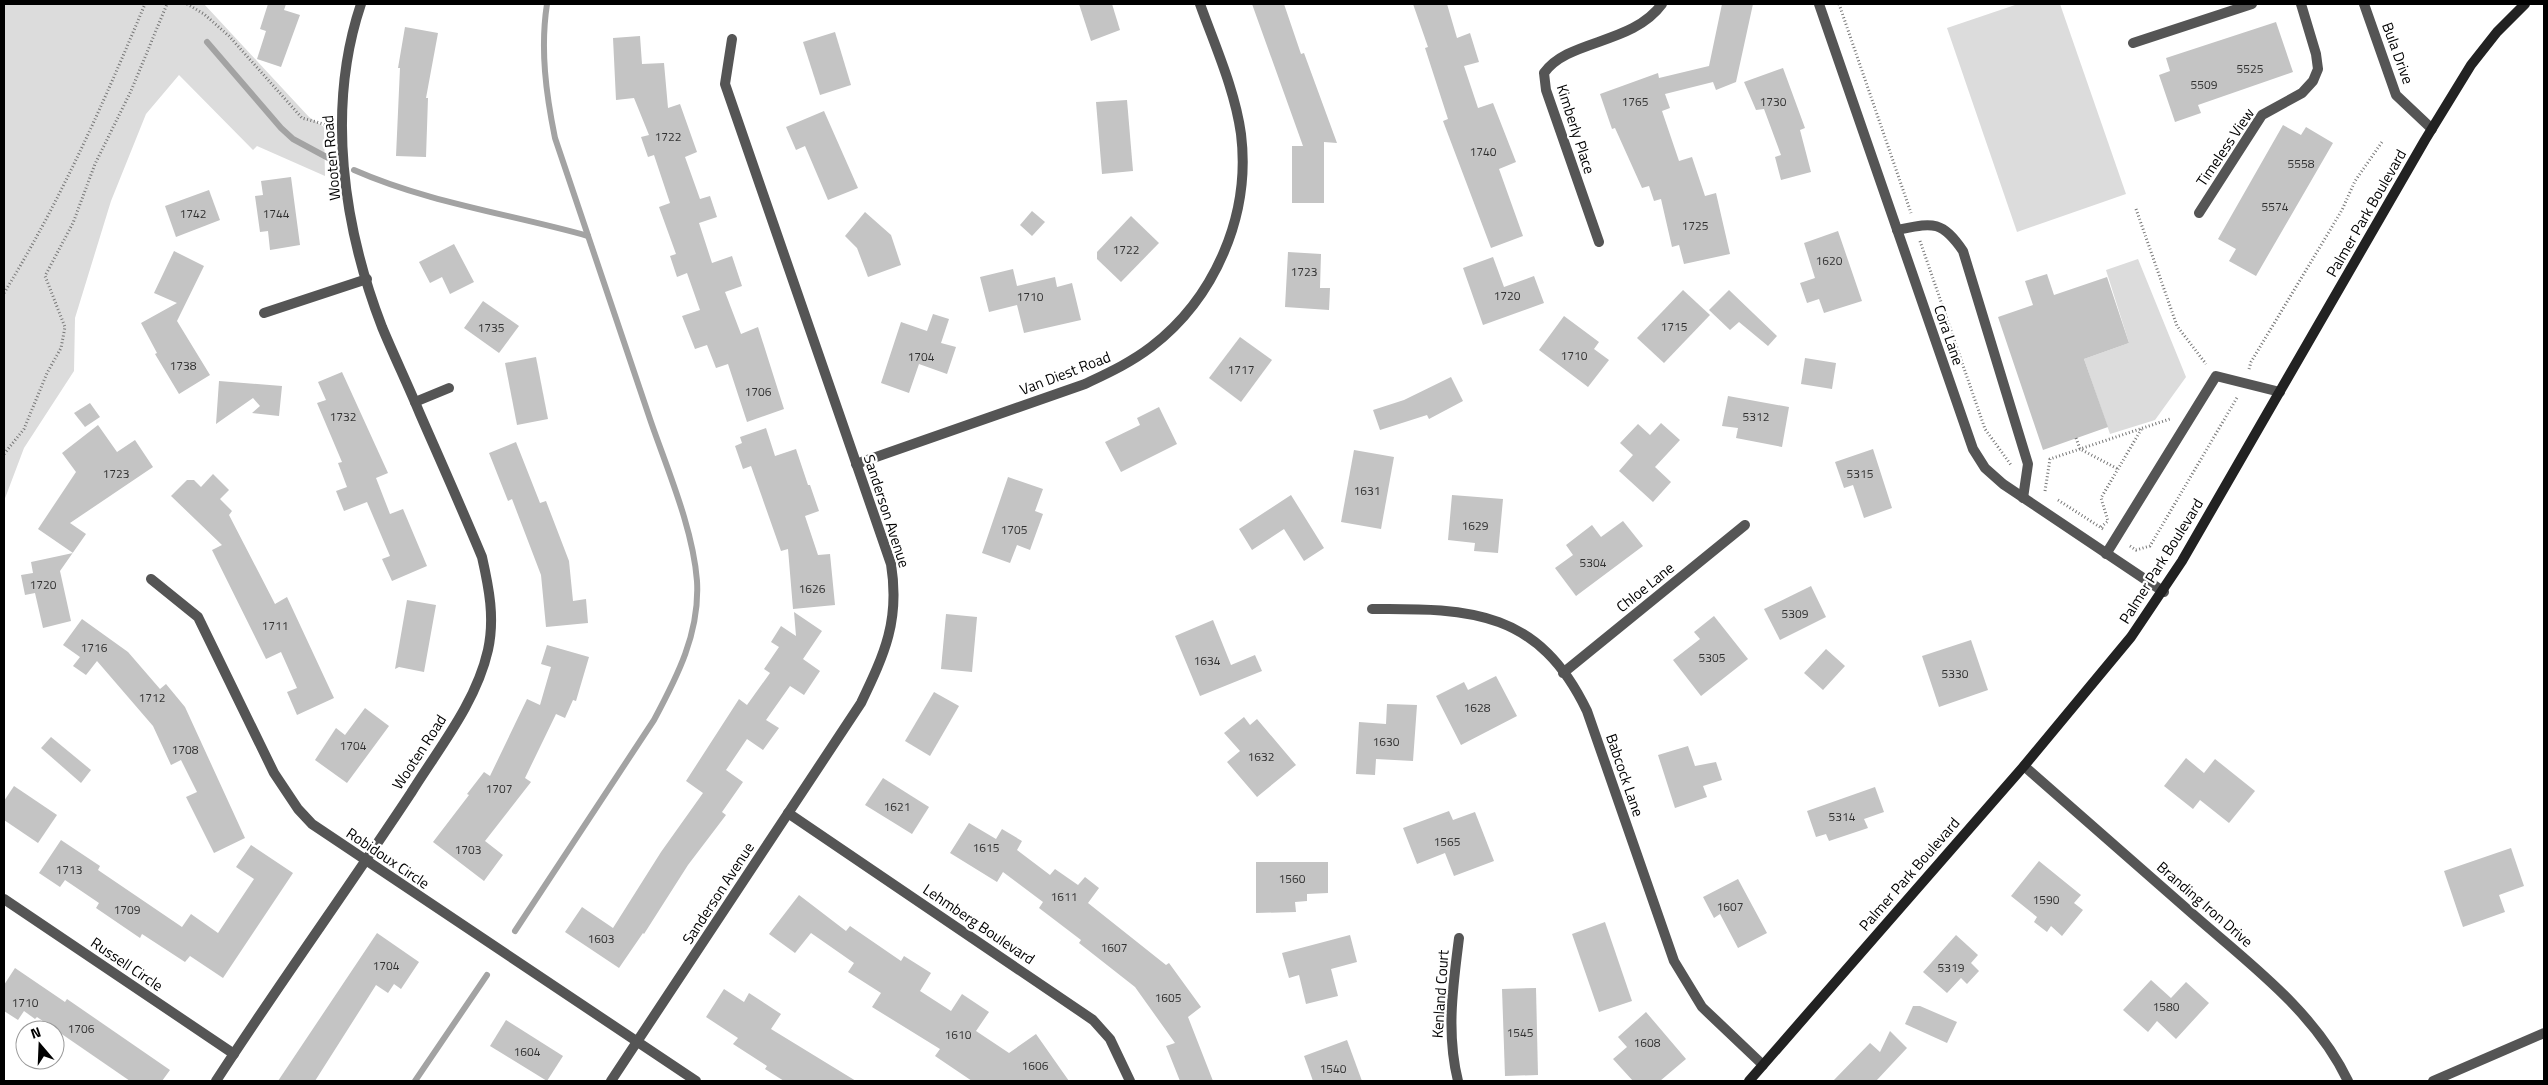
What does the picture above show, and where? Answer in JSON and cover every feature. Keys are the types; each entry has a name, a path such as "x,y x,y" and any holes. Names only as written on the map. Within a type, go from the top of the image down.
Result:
{"main road":[{"name":"Palmer Park Boulevard","path":"1748,1081 2024,766 2113,661 2164,592 2471,65 2497,32 2525,4"}],"street":[{"name":"Wooten Road","path":"216,1081 366,861 467,706 488,650 492,618 490,589 482,557 382,326 367,279 349,205 340,127 345,78 361,4"},
{"name":"Van Diest Road","path":"856,464 1085,384 1121,368 1151,347 1181,320 1202,292 1220,263 1233,230 1242,167 1241,134 1234,102 1200,4"},
{"name":"Kimberly Place","path":"1599,242 1546,90 1544,72 1551,63 1564,56 1641,25 1662,4"},
{"name":"Cora Lane","path":"1819,4 1973,449 1985,468 2003,484 2164,592"},
{"path":"2132,43 2252,4"},
{"name":"Timeless View","path":"2199,213 2262,115 2302,93 2313,81 2318,69 2316,54 2301,4"},
{"name":"Bula Drive","path":"2364,4 2396,95 2432,129"},
{"name":"Sanderson Avenue","path":"611,1081 861,702 879,666 891,629 895,607 891,564 726,84 732,40"},
{"path":"1897,230 1930,223 1942,226 1953,236 1963,251 2028,464 2023,498"},
{"path":"264,313 367,279"},
{"path":"2106,554 2216,376 2280,392"},
{"path":"415,402 449,388"},
{"name":"Chloe Lane","path":"1563,673 1745,525"},
{"name":"Robidoux Circle","path":"151,579 198,617 274,773 298,809 312,824 696,1081"},
{"name":"Babcock Lane","path":"1372,609 1438,609 1498,622 1532,638 1548,652 1577,691 1586,711 1674,961 1702,1007 1763,1065"},
{"name":"Branding Iron Drive","path":"2024,766 2271,982 2327,1044 2348,1081"},
{"name":"Lehmberg Boulevard","path":"788,813 1093,1020 1110,1039 1130,1081"},
{"name":"Russell Circle","path":"4,899 234,1054"},
{"name":"Kenland Court","path":"1458,1081 1451,1041 1452,997 1459,938"},
{"path":"2433,1081 2544,1033"}],"path":[{"path":"4,293 26,255 98,111 145,4"},
{"path":"4,454 24,429 47,373 61,348 65,328 45,276 73,222 95,164 131,91 167,4"},
{"path":"187,4 204,14 230,36 302,118 314,123 340,127"},
{"path":"1839,4 1986,429 2008,462 2026,479 2136,550 2150,546 2245,384 2251,362 2342,210 2355,182 2382,142"},
{"path":"2136,209 2177,326 2193,350 2216,376"},
{"path":"2045,491 2050,459 2170,419"},
{"path":"2101,527 2108,521 2101,498 2142,428"},
{"path":"2076,438 2080,449 2118,469"}],"shaded area":[{"path":"4,4 204,4 309,117 324,127 325,176 257,146 253,150 179,75 146,114 111,201 75,318 74,371 24,448 4,501"},
{"path":"2018,4 2060,4 2126,194 2017,232 1947,28"},
{"path":"2138,259 2186,377 2155,420 2110,434 2084,359 2129,343 2106,270"}],"building":[{"path":"268,4 286,4 284,10 300,15 281,67 257,59 266,31 260,29"},
{"path":"1079,4 1112,4 1120,30 1091,41"},
{"path":"1252,4 1284,4 1301,54 1304,53 1337,143 1324,142 1324,203 1292,203 1292,146 1303,146"},
{"path":"1413,4 1447,4 1457,38 1470,33 1479,62 1464,66 1478,108 1493,103 1516,162 1499,169 1523,236 1491,248 1443,121 1448,119 1425,48 1428,47"},
{"path":"1722,4 1753,4 1736,82 1716,90 1713,82 1665,94 1670,108 1662,111 1679,161 1692,157 1705,196 1716,193 1730,254 1684,264 1679,245 1672,247 1661,199 1654,201 1649,186 1642,188 1615,128 1612,129 1600,94 1658,73 1659,78 1709,66"},
{"path":"2276,22 2293,72 2198,105 2201,113 2175,122 2159,75 2170,71 2166,58"},
{"path":"405,27 438,33 426,98 428,98 426,157 396,156 400,68 398,68"},
{"path":"835,32 851,85 820,95 803,42"},
{"path":"640,36 642,64 664,63 668,108 680,104 697,152 685,157 700,199 710,196 717,217 699,223 712,263 732,256 742,286 725,292 741,334 758,327 784,409 747,422 728,364 716,368 707,345 695,349 682,316 700,310 687,273 677,277 670,256 676,254 659,207 670,203 654,155 648,157 641,137 649,135 634,98 616,100 613,38"},
{"path":"1783,68 1805,128 1800,130 1811,172 1781,180 1775,157 1781,155 1764,109 1756,110 1744,82"},
{"path":"1127,100 1133,171 1102,174 1096,102"},
{"path":"824,111 858,188 828,200 805,146 796,150 786,127"},
{"path":"2283,125 2301,135 2306,127 2333,143 2256,276 2229,261 2236,249 2218,239"},
{"path":"291,177 300,245 270,250 268,231 260,232 255,196 263,195 261,181"},
{"path":"209,190 220,220 176,237 165,206"},
{"path":"1032,211 1045,222 1032,236 1020,225"},
{"path":"865,212 891,235 901,265 868,277 857,248 845,236"},
{"path":"1131,216 1159,243 1121,282 1097,259 1097,252"},
{"path":"1838,231 1862,301 1824,313 1819,299 1807,303 1800,283 1815,278 1804,243"},
{"path":"454,244 474,282 450,294 442,277 430,283 419,262"},
{"path":"174,251 204,266 177,321 210,375 179,394 155,354 157,353 141,323 177,303 154,293"},
{"path":"1288,252 1321,254 1320,288 1330,288 1329,310 1285,307"},
{"path":"1493,257 1504,287 1534,276 1544,303 1483,325 1463,268"},
{"path":"1013,269 1017,286 1055,277 1057,287 1072,283 1081,320 1024,333 1017,305 989,312 980,277"},
{"path":"2047,274 2054,295 2107,277 2129,343 2084,359 2108,427 2043,450 1998,317 2033,305 2025,281"},
{"path":"1683,290 1710,315 1664,363 1637,338"},
{"path":"1729,290 1777,336 1768,346 1739,322 1730,330 1709,310"},
{"path":"483,301 519,326 499,353 464,328"},
{"path":"933,314 949,319 941,343 956,347 947,374 919,364 909,393 881,383 901,322 927,331"},
{"path":"1564,316 1599,342 1594,349 1609,360 1588,387 1539,350"},
{"path":"1240,337 1272,360 1241,402 1209,378"},
{"path":"536,357 548,419 517,425 505,363"},
{"path":"1805,358 1836,363 1832,389 1801,384"},
{"path":"342,372 388,473 376,478 390,514 403,509 427,566 392,581 382,559 390,556 367,502 344,511 336,491 347,487 338,463 342,462 317,403 326,400 318,382"},
{"path":"1451,377 1463,401 1429,419 1427,415 1380,430 1373,410 1404,400"},
{"path":"219,381 282,386 279,416 252,413 260,406 253,398 216,424"},
{"path":"1728,396 1789,407 1782,447 1736,438 1738,428 1722,426"},
{"path":"90,403 100,417 85,427 74,413"},
{"path":"1159,407 1177,444 1121,472 1105,442 1140,425 1137,418"},
{"path":"1661,423 1680,440 1655,467 1671,482 1653,502 1619,471 1633,455 1620,443 1638,424 1650,435"},
{"path":"98,425 117,452 135,440 153,467 70,523 86,534 73,553 38,529 76,472 62,453"},
{"path":"766,428 775,456 796,449 819,511 805,516 818,555 830,554 835,605 793,609 788,549 781,551 751,466 743,469 735,446 742,443 740,437"},
{"path":"516,442 540,503 546,501 569,561 573,601 586,599 588,623 546,627 541,575 512,499 508,501 489,453"},
{"path":"1873,449 1892,508 1864,518 1853,485 1844,488 1835,462"},
{"path":"1354,450 1394,457 1381,529 1341,522"},
{"path":"213,474 229,490 220,499 232,511 229,515 275,604 287,597 334,698 297,715 287,692 297,688 281,652 266,659 212,550 222,545 171,496 187,480 194,480 201,487"},
{"path":"1008,477 1043,489 1035,511 1043,514 1030,550 1017,545 1010,563 982,553"},
{"path":"1291,495 1324,548 1304,561 1284,529 1252,550 1239,529"},
{"path":"1452,495 1503,499 1498,553 1474,551 1475,543 1448,540"},
{"path":"1623,521 1643,546 1576,596 1555,568 1573,555 1566,545 1592,525 1601,537"},
{"path":"73,553 60,571 71,621 43,628 35,593 25,595 21,575 33,573 31,562"},
{"path":"1811,586 1826,617 1780,640 1764,609"},
{"path":"407,600 436,605 424,672 399,667 395,669"},
{"path":"794,612 822,631 803,659 820,671 804,695 790,686 766,720 779,728 763,750 747,739 726,770 743,782 722,812 726,815 688,865 644,934 619,968 565,932 582,907 613,928 661,852 703,793 686,781 739,699 747,705 770,673 764,669 779,647 771,642 781,626 796,636"},
{"path":"946,614 977,617 972,672 941,669"},
{"path":"1714,616 1748,659 1701,696 1673,660 1700,639 1694,632"},
{"path":"82,619 128,652 160,689 166,684 185,707 245,838 214,853 186,797 197,792 181,760 171,765 153,726 97,661 86,675 73,666 80,657 63,645"},
{"path":"1213,620 1231,665 1255,655 1262,671 1200,696 1175,636"},
{"path":"1971,640 1988,690 1939,707 1922,656"},
{"path":"547,645 589,657 576,701 573,700 565,718 556,714 525,778 531,782 485,841 503,855 484,881 433,842 484,772 490,776 527,699 540,705 551,667 541,664"},
{"path":"1826,649 1845,666 1823,690 1804,673"},
{"path":"1496,676 1517,716 1461,745 1436,696 1464,682 1468,690"},
{"path":"934,692 959,706 930,756 905,741"},
{"path":"1387,704 1417,705 1413,761 1376,759 1375,775 1356,774 1359,722 1386,724"},
{"path":"365,708 389,726 347,783 315,760 336,728 345,735"},
{"path":"1244,717 1250,725 1257,719 1296,765 1257,797 1227,762 1240,751 1224,733"},
{"path":"51,737 91,770 81,783 41,748"},
{"path":"1688,746 1695,766 1716,762 1722,780 1703,786 1707,797 1675,808 1658,755"},
{"path":"2186,758 2204,773 2215,759 2255,791 2229,823 2200,800 2193,809 2164,786"},
{"path":"883,778 929,807 912,834 865,805"},
{"path":"14,786 57,815 38,843 4,820 4,801"},
{"path":"1875,787 1884,812 1864,819 1868,828 1829,841 1826,834 1816,837 1807,811"},
{"path":"1449,811 1453,820 1475,812 1494,861 1454,876 1445,853 1417,864 1403,828"},
{"path":"969,823 996,839 1002,829 1022,841 1017,850 1050,875 1055,869 1078,885 1085,877 1099,888 1088,903 1166,965 1169,963 1201,1007 1188,1017 1213,1081 1180,1081 1166,1046 1175,1043 1135,987 1079,943 1081,940 1039,908 1043,902 1003,872 997,882 950,853"},
{"path":"61,840 100,866 98,870 182,927 191,914 218,933 254,879 236,867 251,845 293,873 223,978 190,956 185,962 142,934 140,938 96,908 99,903 65,880 60,887 39,873"},
{"path":"2511,848 2524,886 2499,895 2505,912 2463,927 2444,871"},
{"path":"2039,861 2081,895 2074,903 2083,910 2062,936 2051,926 2047,932 2034,922 2037,917 2011,896"},
{"path":"1256,862 1328,862 1328,893 1307,894 1307,901 1295,902 1296,912 1256,913"},
{"path":"1738,879 1767,933 1738,948 1720,914 1714,918 1703,897"},
{"path":"799,895 846,931 850,926 901,961 904,956 931,973 920,991 951,1011 962,994 989,1012 976,1031 1009,1053 1036,1034 1069,1081 972,1081 935,1056 940,1049 872,1007 881,993 848,972 854,963 811,933 795,953 769,934"},
{"path":"1605,922 1632,1001 1599,1012 1572,934"},
{"path":"377,933 419,962 401,989 394,984 388,993 376,985 315,1081 278,1081"},
{"path":"1350,935 1357,962 1331,969 1338,996 1306,1004 1299,975 1289,978 1282,953"},
{"path":"1956,935 1978,955 1971,963 1979,971 1967,984 1961,978 1947,993 1923,972"},
{"path":"15,968 65,1002 67,999 170,1070 162,1081 130,1081 65,1036 65,1020 41,1020 37,1017 35,1019 24,1011 18,1020 4,1011 4,985"},
{"path":"2151,980 2171,998 2186,982 2209,1003 2176,1039 2157,1021 2148,1032 2123,1010"},
{"path":"1536,988 1538,1075 1505,1076 1502,989"},
{"path":"724,989 744,1002 749,993 781,1014 771,1029 856,1081 784,1081 765,1069 767,1066 733,1044 738,1038 706,1017"},
{"path":"1913,1006 1920,1006 1957,1022 1947,1043 1905,1024"},
{"path":"1646,1012 1686,1059 1660,1081 1633,1081 1613,1059 1627,1047 1618,1037"},
{"path":"506,1020 563,1056 547,1081 490,1046"},
{"path":"1890,1031 1907,1048 1876,1081 1833,1081 1870,1043 1880,1052"},
{"path":"1347,1040 1362,1081 1313,1081 1304,1056"}],"waterway":[{"path":"515,931 654,720 679,671 691,636 697,600 695,561 679,500 555,138 549,105 544,55 547,4"},
{"path":"207,42 281,128 293,139 332,160"},
{"path":"354,170 440,200 588,236"},
{"path":"415,1081 487,975"}]}
